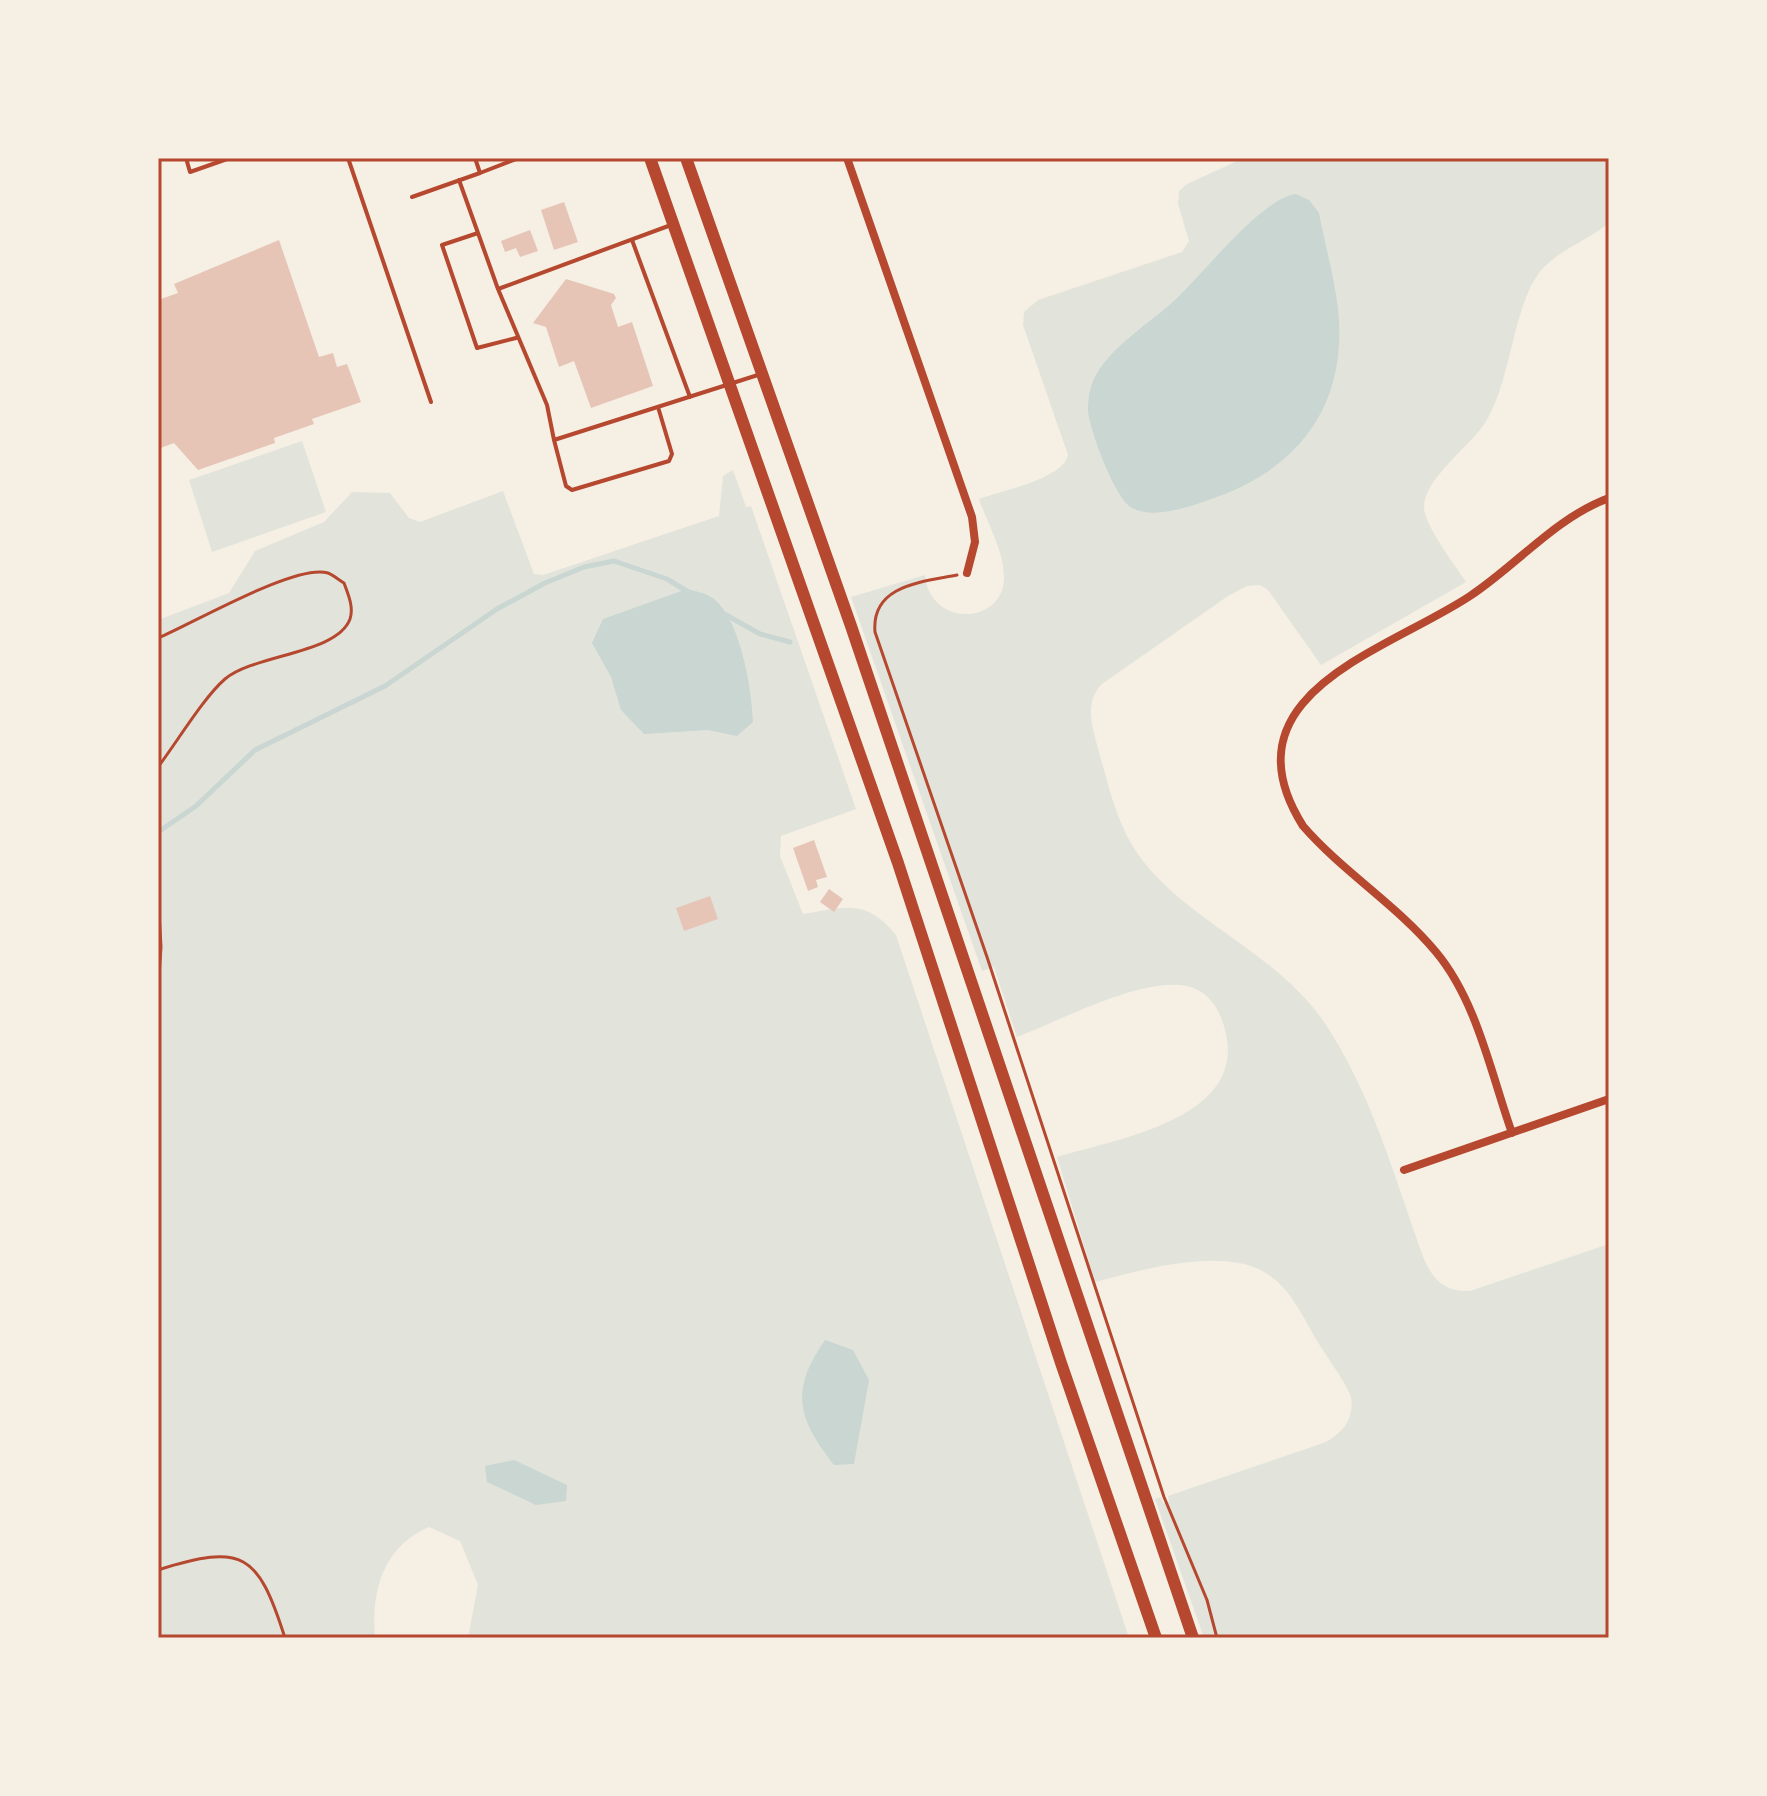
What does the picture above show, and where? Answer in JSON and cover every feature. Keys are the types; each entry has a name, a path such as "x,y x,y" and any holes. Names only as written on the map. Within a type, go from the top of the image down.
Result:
{"main road":[{"path":"650,158 898,863 1061,1363 1156,1638"},
{"path":"686,158 1193,1638"}],"street":[{"path":"847,158 972,517 975,542 967,573"},
{"path":"1512,1133 1468,1008 1453,978 1416,931 1303,826 1291,807 1283,782 1283,757 1287,731 1298,707 1334,672 1469,597 1567,519 1609,498"},
{"path":"1404,1170 1609,1099"}],"lane":[{"path":"186,158 190,172 230,158"},
{"path":"348,158 431,402"},
{"path":"475,158 480,173"},
{"path":"412,197 519,158"},
{"path":"459,180 516,338 547,405 566,486 572,490 669,461 672,454 658,407"},
{"path":"498,289 674,225"},
{"path":"478,233 442,245 475,345 480,349 516,338"},
{"path":"632,240 690,397"},
{"path":"554,440 762,373"}],"path":[{"path":"158,638 248,595 299,575 326,572 344,583 351,605 349,621 335,636 306,649 260,660 225,679 158,767"},
{"path":"967,573 914,584 890,594 877,610 875,632 987,957 1159,1482 1183,1549 1207,1600 1217,1638"},
{"path":"158,894 161,947 158,991"},
{"path":"158,1570 203,1556 220,1555 252,1566 267,1586 285,1638"}],"shaded area":[{"path":"1244,158 1609,158 1609,223 1554,258 1539,273 1523,305 1494,406 1485,423 1439,474 1426,496 1424,507 1429,524 1466,582 1321,665 1268,590 1260,585 1247,586 1102,684 1093,699 1091,716 1114,805 1138,854 1179,897 1302,995 1339,1046 1368,1105 1424,1259 1436,1279 1454,1290 1470,1291 1609,1244 1609,1638 1204,1638 1155,1499 1161,1497 1163,1503 1169,1501 1168,1496 1326,1442 1346,1424 1351,1412 1351,1397 1294,1302 1281,1285 1264,1272 1226,1261 1203,1261 1157,1267 1095,1282 1057,1157 1146,1131 1176,1118 1201,1102 1220,1081 1228,1055 1223,1023 1217,1008 1202,992 1188,986 1162,985 1120,995 1017,1037 994,967 982,971 851,597 925,575 930,593 940,605 953,612 967,614 993,604 1001,592 1003,566 979,499 1043,477 1055,471 1068,455 1023,325 1024,312 1038,300 1182,252 1189,241 1178,204 1179,191 1187,184"},
{"path":"1296,194 1309,200 1319,213 1338,308 1339,342 1335,373 1313,427 1295,449 1245,485 1173,510 1151,513 1132,508 1118,492 1093,432 1088,410 1094,379 1112,354 1175,300 1250,222 1282,199"},
{"path":"302,441 326,512 212,552 189,480"},
{"path":"733,470 746,507 751,506 856,809 781,836 780,856 803,914 843,908 864,910 875,915 896,935 1129,1638 468,1638 478,1585 460,1541 429,1527 401,1546 383,1572 375,1604 375,1638 158,1638 158,620 229,593 255,551 324,522 352,492 390,493 409,518 420,522 503,491 534,574 543,575 719,516 723,476"},
{"path":"687,589 709,596 721,606 737,636 747,673 753,722 737,736 708,730 644,734 621,710 611,677 592,643 603,619"},
{"path":"825,1340 853,1350 869,1380 854,1464 834,1465 812,1433 802,1404 806,1374"},
{"path":"514,1460 567,1485 566,1501 536,1505 487,1482 485,1466"}],"building":[{"path":"564,202 578,242 554,250 541,210"},
{"path":"530,230 538,251 520,257 516,248 505,252 501,241"},
{"path":"279,240 319,357 333,353 337,367 347,364 361,402 312,419 314,424 274,438 275,443 198,470 174,443 158,449 158,300 178,293 174,284"},
{"path":"566,279 614,294 616,298 611,305 618,327 632,322 653,386 591,408 574,361 559,367 546,327 533,323"},
{"path":"814,840 827,877 816,880 818,887 808,891 793,848"},
{"path":"829,889 843,899 834,912 820,902"},
{"path":"710,896 718,919 684,931 676,908"}],"waterway":[{"path":"158,832 196,806 255,750 385,686 497,609 545,583 584,567 614,561 667,579 690,593"},
{"path":"719,611 760,634 790,642"}]}
